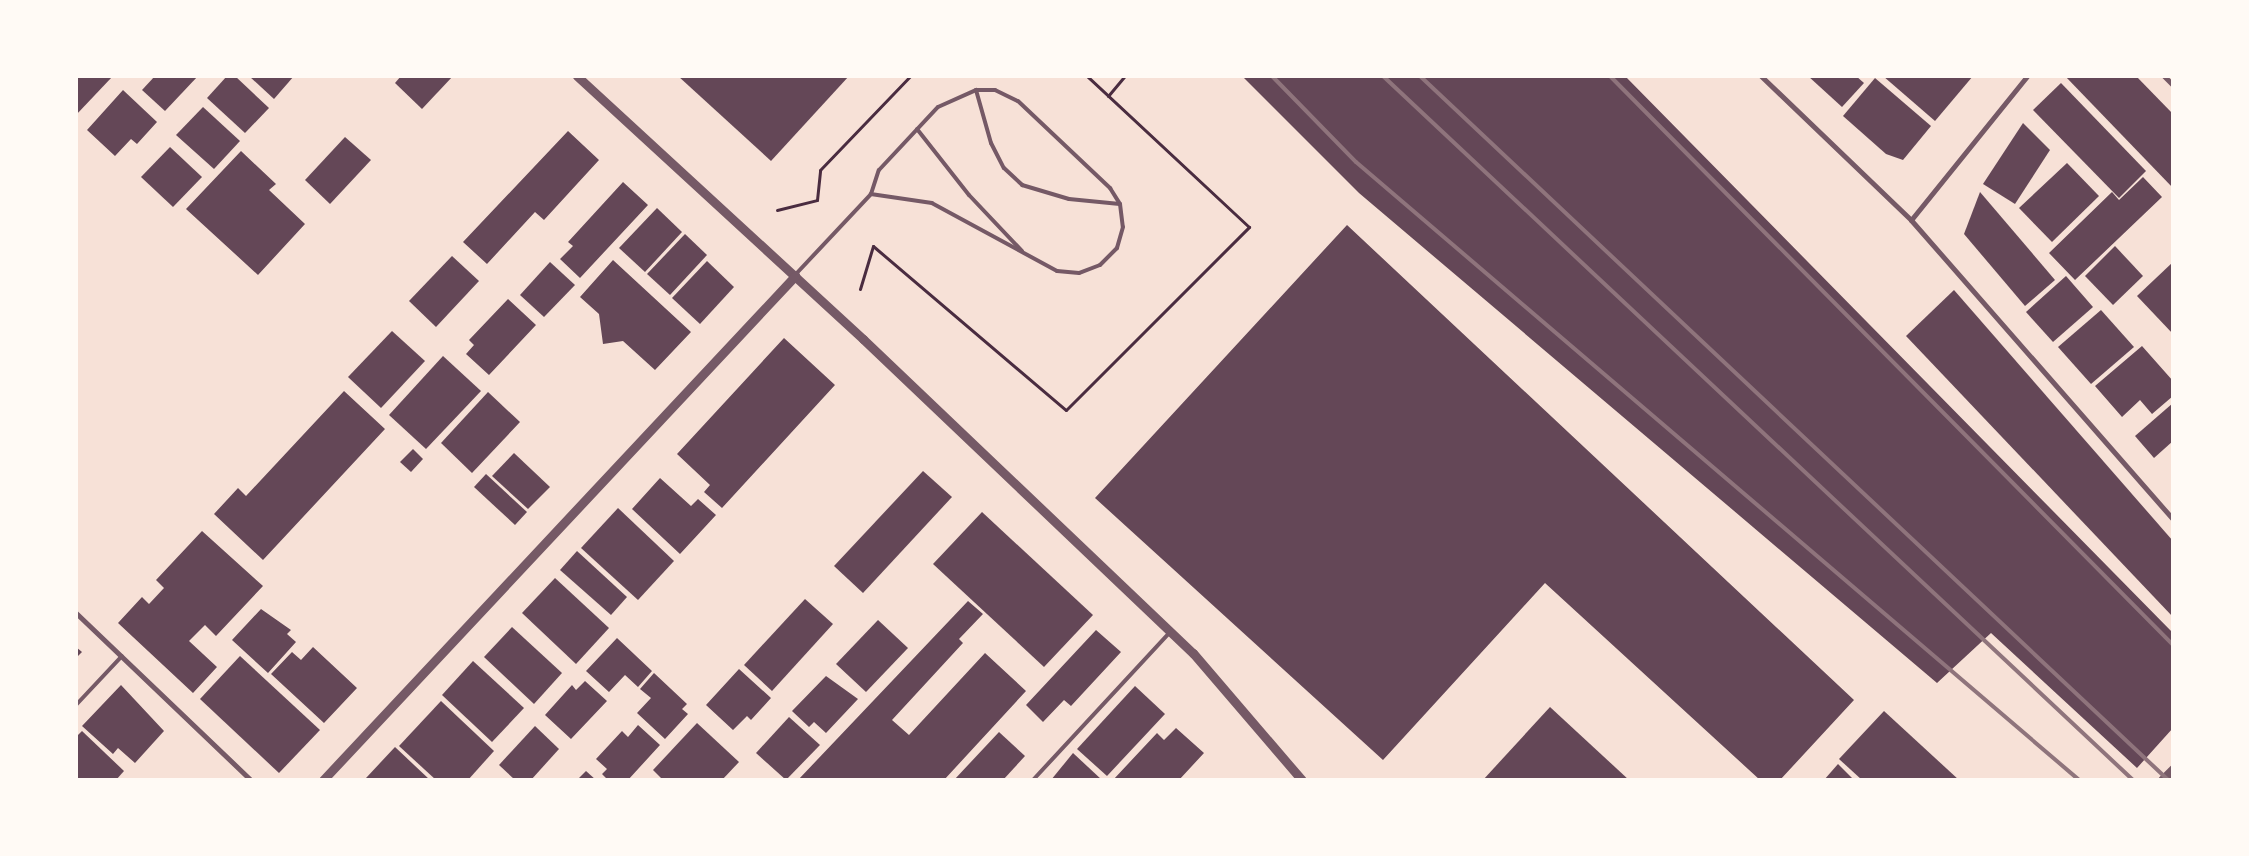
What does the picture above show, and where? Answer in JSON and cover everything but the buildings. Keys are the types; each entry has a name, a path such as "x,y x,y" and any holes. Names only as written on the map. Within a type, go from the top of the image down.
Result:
{"street":[{"path":"577,76 794,276 1170,632 1302,780"},
{"path":"1761,76 1911,220 2173,518"},
{"path":"1911,220 2027,76"},
{"path":"2164,76 2173,85"},
{"path":"324,780 794,276"},
{"path":"76,613 251,780"},
{"path":"2162,780 2173,769"}],"lane":[{"path":"794,276 871,194 879,170 938,107 976,90 995,90 1018,101 1110,188 1120,204 1123,227 1117,248 1100,265 1079,272 1058,271 932,203 871,194"},
{"path":"976,90 991,143 1004,168 1022,185 1069,199 1120,204"},
{"path":"917,129 969,195 1025,254"},
{"path":"1033,780 1170,632"},
{"path":"76,705 122,656"}],"path":[{"path":"777,210 817,200 820,170 910,76"},
{"path":"1108,96 1125,76"}],"railway":[{"path":"1272,76 1356,162 2079,780"},
{"path":"1383,76 2133,780"},
{"path":"1420,76 2168,780"},
{"path":"1610,76 2173,645"}]}
